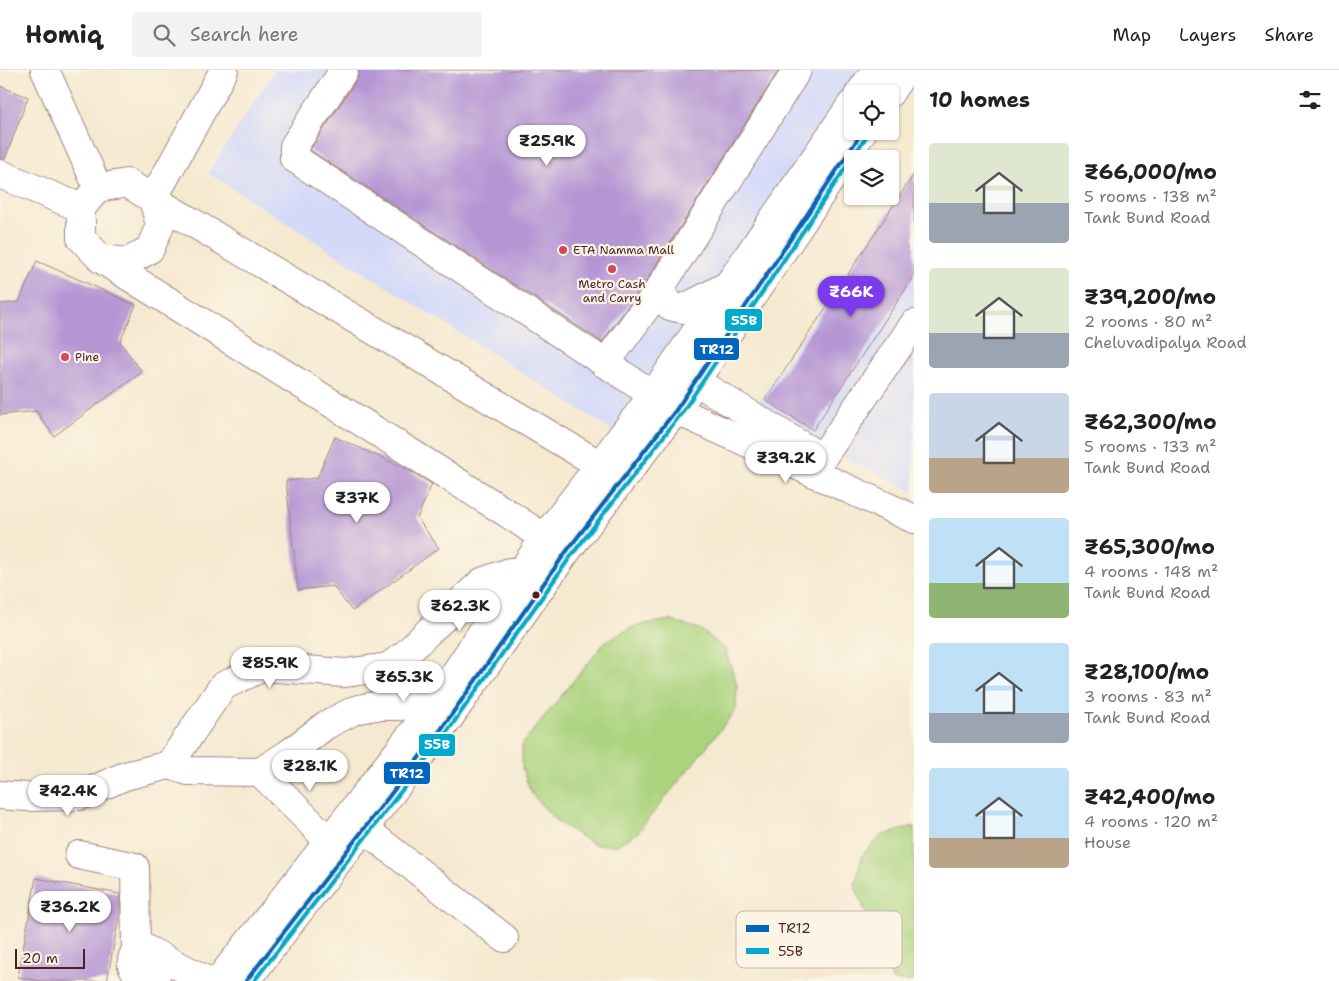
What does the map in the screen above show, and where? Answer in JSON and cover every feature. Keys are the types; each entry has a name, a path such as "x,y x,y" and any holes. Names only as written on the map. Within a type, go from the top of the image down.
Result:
{"main road":[{"path":"45,70 89,198 81,238 102,259 555,545"},
{"path":"102,259 128,262 150,249 160,225 153,200 224,70"},
{"path":"344,70 294,146 294,158 676,410 914,519"},
{"path":"605,364 659,290 797,70"},
{"path":"870,81 905,70"},
{"path":"246,981 442,728 555,545 600,465 654,395 844,116"},
{"path":"218,981 435,704 523,571 555,545 676,410 858,140"},
{"path":"0,174 89,198 128,183 153,200 600,465"},
{"path":"659,290 670,306 682,309 730,284"},
{"path":"695,381 822,458 914,324"},
{"path":"388,667 407,653 482,582 510,572 523,571"},
{"path":"178,768 223,686 264,667 344,673 388,667 402,672 435,704"},
{"path":"0,795 27,797 79,796 125,776 178,768 260,772 291,752 326,725 355,710 374,706 435,704"},
{"path":"260,772 329,841"},
{"path":"363,828 504,938"},
{"path":"79,855 135,867 136,950 130,964 134,971 156,981"},
{"path":"136,950 144,948 208,981"}],"shaded area":[{"path":"275,70 870,70 860,85 844,85 844,109 625,441 604,425 208,173"},
{"path":"914,173 914,491 815,444 753,411 892,205 899,205 899,195"}],"green space":[{"path":"669,620 700,629 725,649 737,685 736,710 637,833 617,845 595,845 556,821 531,793 522,768 522,744 606,641 635,626"},
{"path":"914,826 914,981 893,981 888,968 902,968 902,911 865,911 855,886 862,855 881,836"}],"building":[{"name":"ETA Namma Mall","path":"359,70 779,70 646,281 602,342 310,150 357,79"},
{"path":"0,86 28,97 5,159 0,159"},
{"path":"914,174 914,276 813,430 765,400 894,205 899,205 899,197"},
{"name":"Pine","path":"37,261 136,305 120,342 142,372 54,436 36,411 0,415 0,304 19,302"},
{"path":"335,437 405,468 432,484 417,518 439,548 352,611 333,586 298,590 286,481 317,478"},
{"path":"36,878 120,894 120,911 107,981 42,981 18,977"}],"transit line":[{"name":"TR12","path":"246,981 442,728 566,552 676,410 857,140"},
{"name":"55B","path":"254,981 447,732 571,556 681,414 864,140"}],"place":[{"name":"ETA Namma Mall","path":"563,250"},
{"name":"Metro Cash and Carry","path":"612,269"},
{"name":"Pine","path":"65,357"}]}
